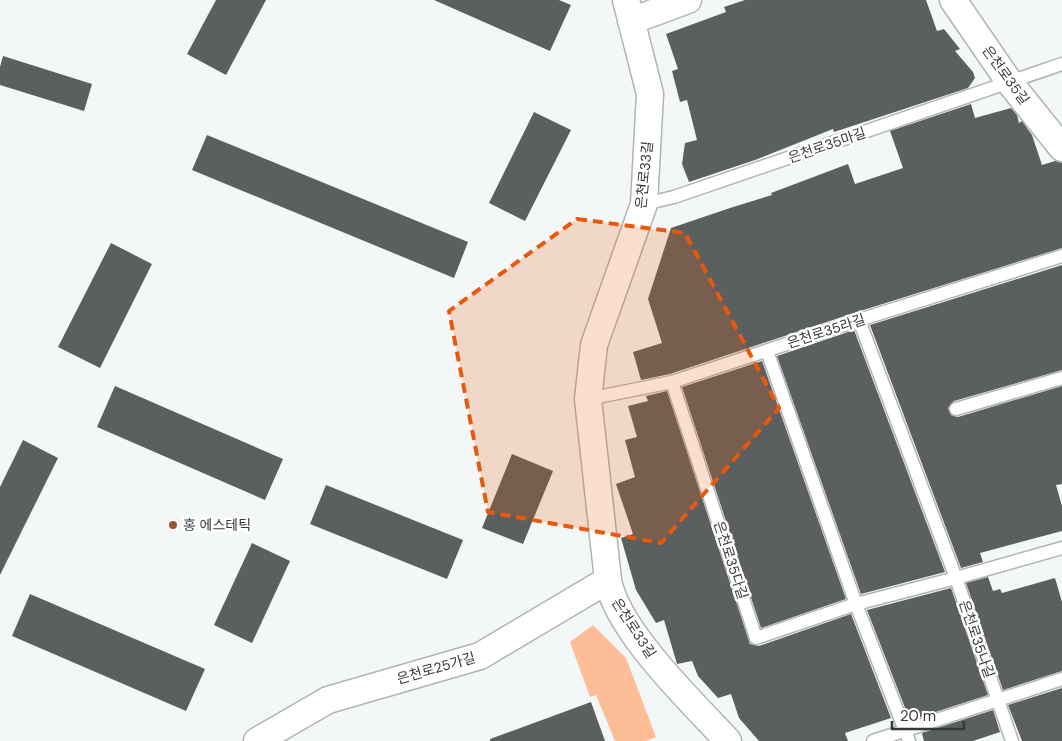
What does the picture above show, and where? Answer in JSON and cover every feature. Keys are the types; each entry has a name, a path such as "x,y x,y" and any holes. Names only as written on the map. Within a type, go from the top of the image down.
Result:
{"street":[{"path":"629,11 688,0"},
{"name":"은천로35길","path":"953,0 1010,83 1062,148"},
{"name":"은천로33길","path":"629,11 650,94 644,204 594,345 588,399 608,580 614,600 632,630 662,669 728,741"},
{"name":"은천로25가길","path":"257,741 328,700 480,656 608,580"}],"lane":[{"name":"은천로35마길","path":"644,204 674,197 1062,64"},
{"name":"은천로35라길","path":"588,399 672,382 859,320 1062,256"},
{"path":"859,320 956,578"},
{"path":"768,351 856,604 907,736"},
{"path":"956,410 1062,378"},
{"name":"은천로35다길","path":"672,382 756,638 856,604 1062,548"},
{"name":"은천로35나길","path":"956,578 1012,741"},
{"path":"874,741 907,736 997,699 1062,679"}],"highlighted area":[{"path":"577,219 685,233 779,408 661,543 488,512 449,311"}],"shaded area":[{"path":"593,625 626,658 656,737 646,741 615,741 596,695 590,697 570,642"}],"building":[{"path":"216,0 266,0 226,75 187,54"},
{"path":"434,0 559,0 571,5 550,51"},
{"path":"745,0 926,0 937,31 944,29 960,49 955,51 973,72 975,78 968,88 834,132 833,129 755,160 689,182 682,164 685,143 697,140 687,100 680,102 672,71 678,69 666,34 726,12 724,7"},
{"path":"3,56 92,84 84,111 0,85 0,67"},
{"path":"971,104 975,118 1011,108 1017,115 1019,123 1022,121 1032,135 1042,165 1055,161 1062,163 1062,248 857,312 670,374 641,380 633,352 662,343 648,299 671,228 772,195 771,193 848,164 855,184 903,168 890,131"},
{"path":"534,112 571,130 525,221 489,203"},
{"path":"207,135 468,242 454,278 192,170"},
{"path":"111,243 152,264 100,368 58,347"},
{"path":"1062,265 1062,370 954,401 948,408 951,415 958,417 1062,386 1062,484 1056,485 1062,506 1062,531 980,553 983,562 961,568 870,325"},
{"path":"854,330 945,572 861,594 777,356"},
{"path":"762,361 846,599 761,628 682,387"},
{"path":"115,386 283,459 265,500 97,427"},
{"path":"667,391 750,644 759,646 851,614 891,718 845,733 848,741 759,741 739,718 731,694 718,698 698,676 692,661 677,664 664,620 656,623 636,590 621,538 633,534 616,484 635,477 625,440 637,437 628,406 648,401 646,396"},
{"path":"23,440 58,458 0,575 0,487"},
{"path":"512,454 553,471 523,544 482,528"},
{"path":"326,485 463,540 447,579 310,524"},
{"path":"252,543 290,561 252,643 214,625"},
{"path":"988,577 993,591 1000,589 1002,593 1055,578 1062,602 1062,671 1003,690 966,583"},
{"path":"951,588 988,695 917,718 915,710 907,713 867,610"},
{"path":"30,594 205,669 186,711 12,636"},
{"path":"1062,688 1062,741 1022,741 1008,705"},
{"path":"591,702 605,741 490,741 490,739"},
{"path":"993,710 1000,732 973,741 924,741 922,733"}],"place":[{"name":"홍 에스테틱","path":"173,525"}]}
